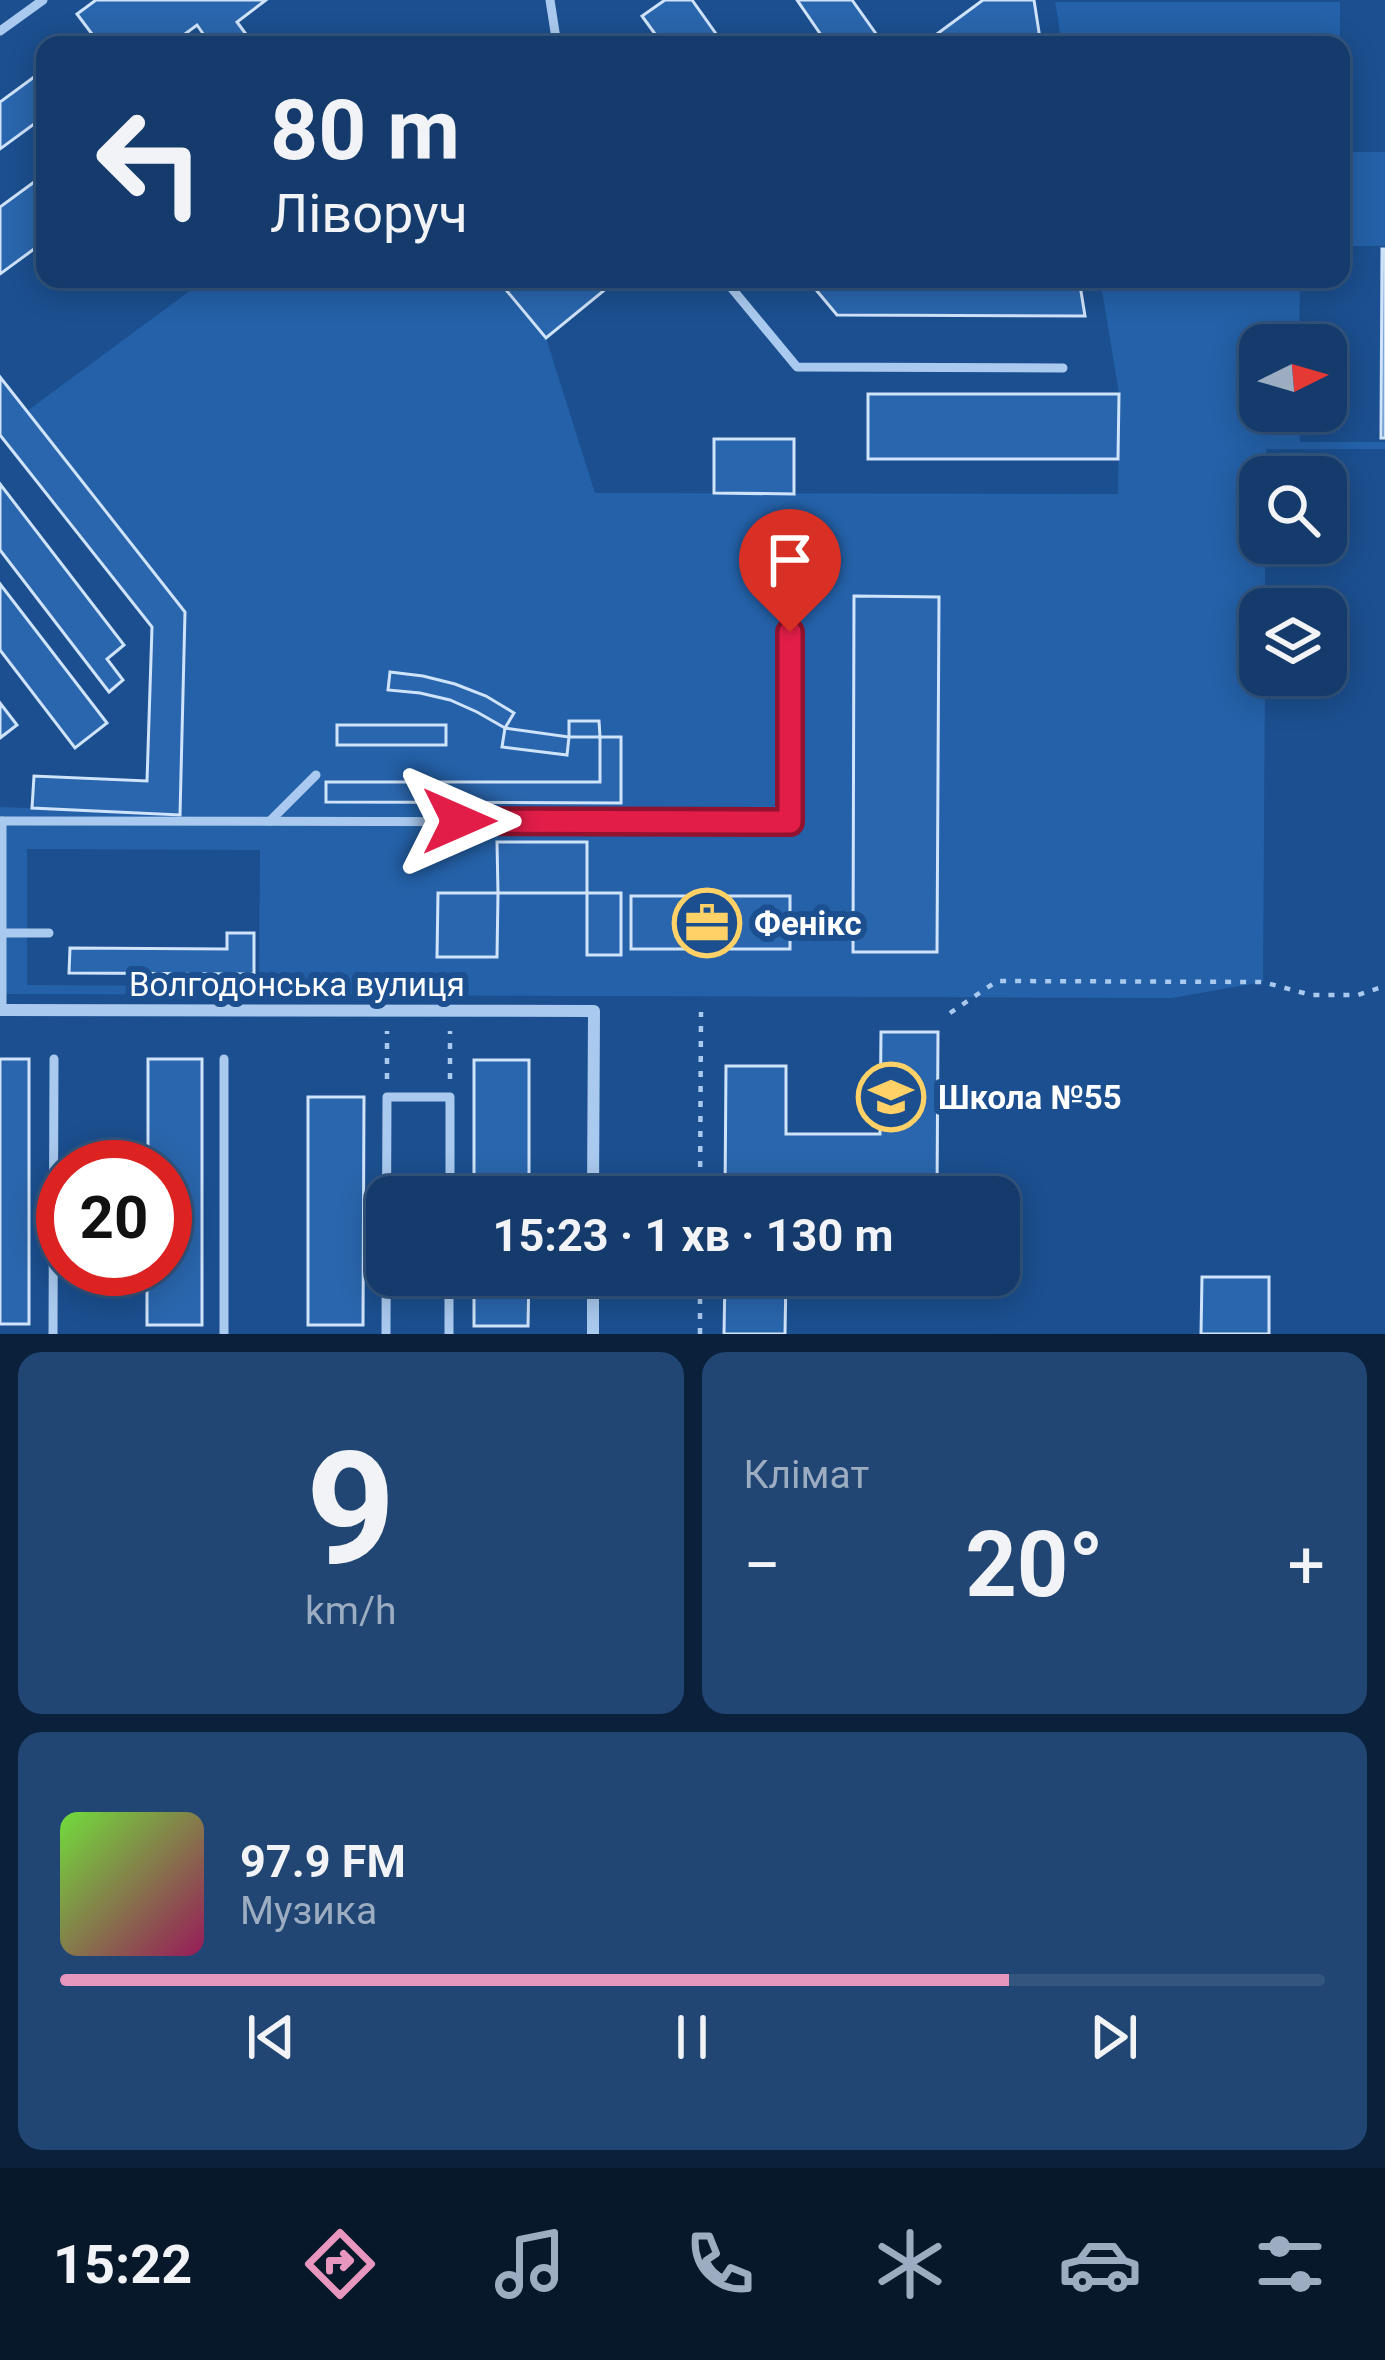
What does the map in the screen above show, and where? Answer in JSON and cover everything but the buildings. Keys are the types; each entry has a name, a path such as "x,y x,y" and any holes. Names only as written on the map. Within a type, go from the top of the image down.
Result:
{"street":[{"name":"Волгодонська вулиця","path":"1,1010 594,1011 593,1176"},
{"path":"592,1334 593,1296"}],"lane":[{"path":"0,32 43,0"},
{"path":"550,0 556,36"},
{"path":"731,288 797,367 1063,368"},
{"path":"1,1010 1,820 790,822 790,632"},
{"path":"270,821 316,775"},
{"path":"2,933 49,933"},
{"path":"53,1059 53,1334"},
{"path":"224,1059 224,1334"},
{"path":"386,1334 387,1097 450,1097 449,1176"},
{"path":"449,1296 449,1334"}],"path":[{"path":"950,1013 997,980 1263,982 1311,995 1358,995 1385,986"},
{"path":"387,1011 387,1097"},
{"path":"450,1011 450,1097"},
{"path":"700,1176 701,1012"},
{"path":"700,1296 700,1334"}],"shaded area":[{"path":"1055,2 1340,2 1340,36 1061,36"},
{"path":"1350,152 1385,152 1385,246 1350,246"},
{"path":"194,288 504,288 546,338 595,493 1118,494 1119,394 1101,288 1300,288 1299,324 1239,324 1239,432 1300,432 1300,442 1385,442 1385,449 1266,449 1266,456 1239,456 1239,564 1265,564 1265,588 1239,588 1239,696 1265,696 1263,982 1172,998 0,994 0,807 180,814 185,612 27,411","holes":["27,849 260,850 259,986 27,985"]}],"place":[{"name":"Фенікс","path":"707,923"},
{"name":"Школа №55","path":"891,1097"}],"route":[{"path":"459,821 790,822 790,632"}]}
